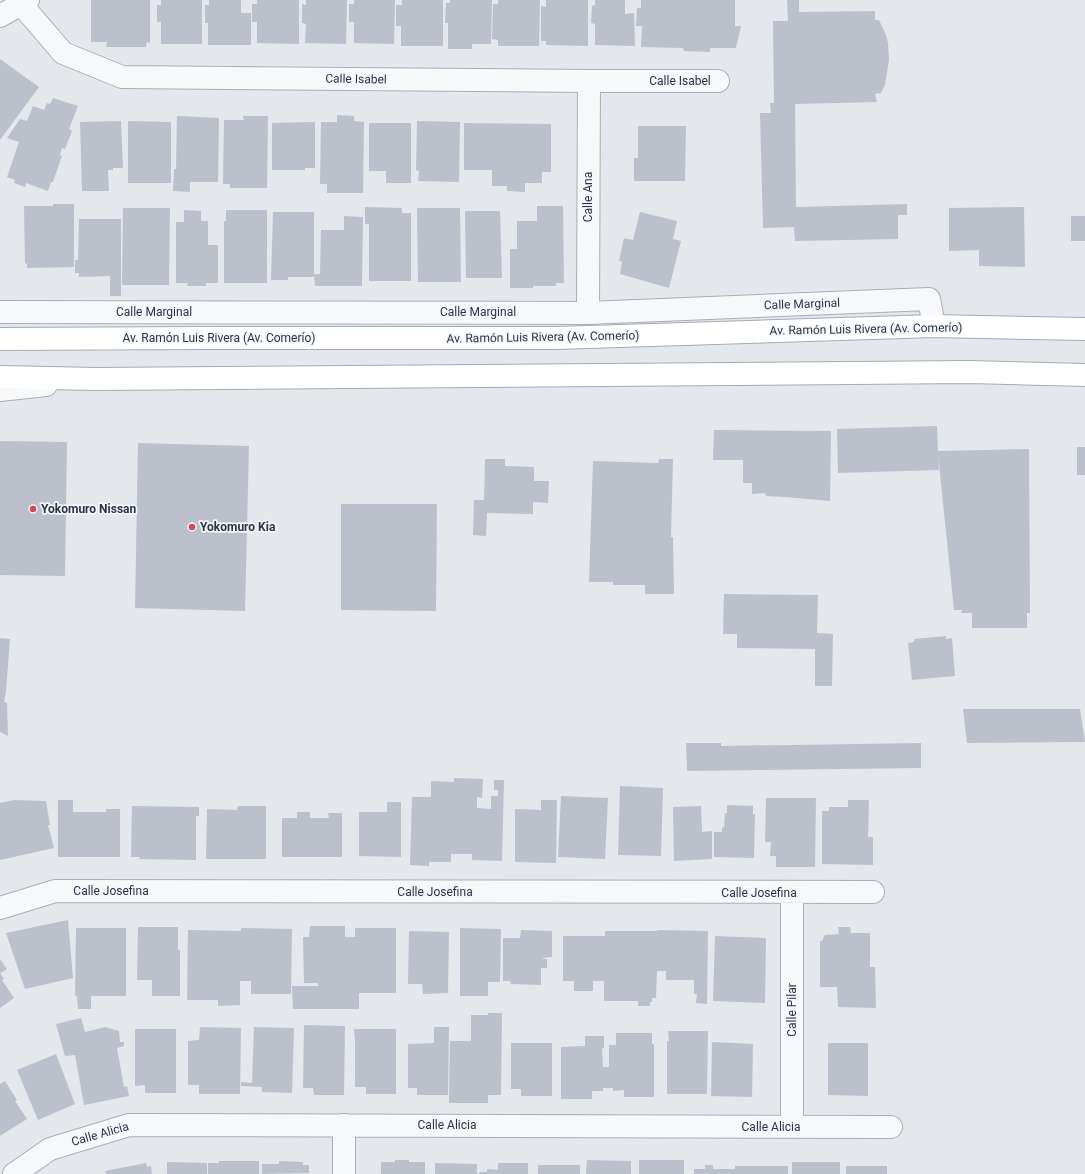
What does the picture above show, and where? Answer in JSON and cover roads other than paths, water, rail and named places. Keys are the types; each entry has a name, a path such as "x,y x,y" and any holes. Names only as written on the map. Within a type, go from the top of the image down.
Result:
{"main road":[{"name":"Av. Ramón Luis Rivera (Av. Comerío)","path":"0,339 556,338 934,326 1085,329"},
{"path":"0,377 96,379 962,372 1085,375"}],"street":[{"path":"0,16 24,2"},
{"name":"Calle Isabel","path":"24,2 63,53 122,77 718,81"},
{"name":"Calle Ana","path":"588,313 589,81"},
{"name":"Calle Marginal","path":"0,312 588,313 929,300 934,326"},
{"path":"0,390 96,379"},
{"name":"Calle Josefina","path":"0,908 55,891 873,892"},
{"name":"Calle Pilar","path":"792,893 792,1127"},
{"name":"Calle Alicia","path":"14,1174 50,1149 129,1125 891,1127"},
{"path":"344,1125 344,1174"}],"place":[{"name":"Yokomuro Nissan","path":"33,509"},
{"name":"Yokomuro Kia","path":"192,527"}]}
